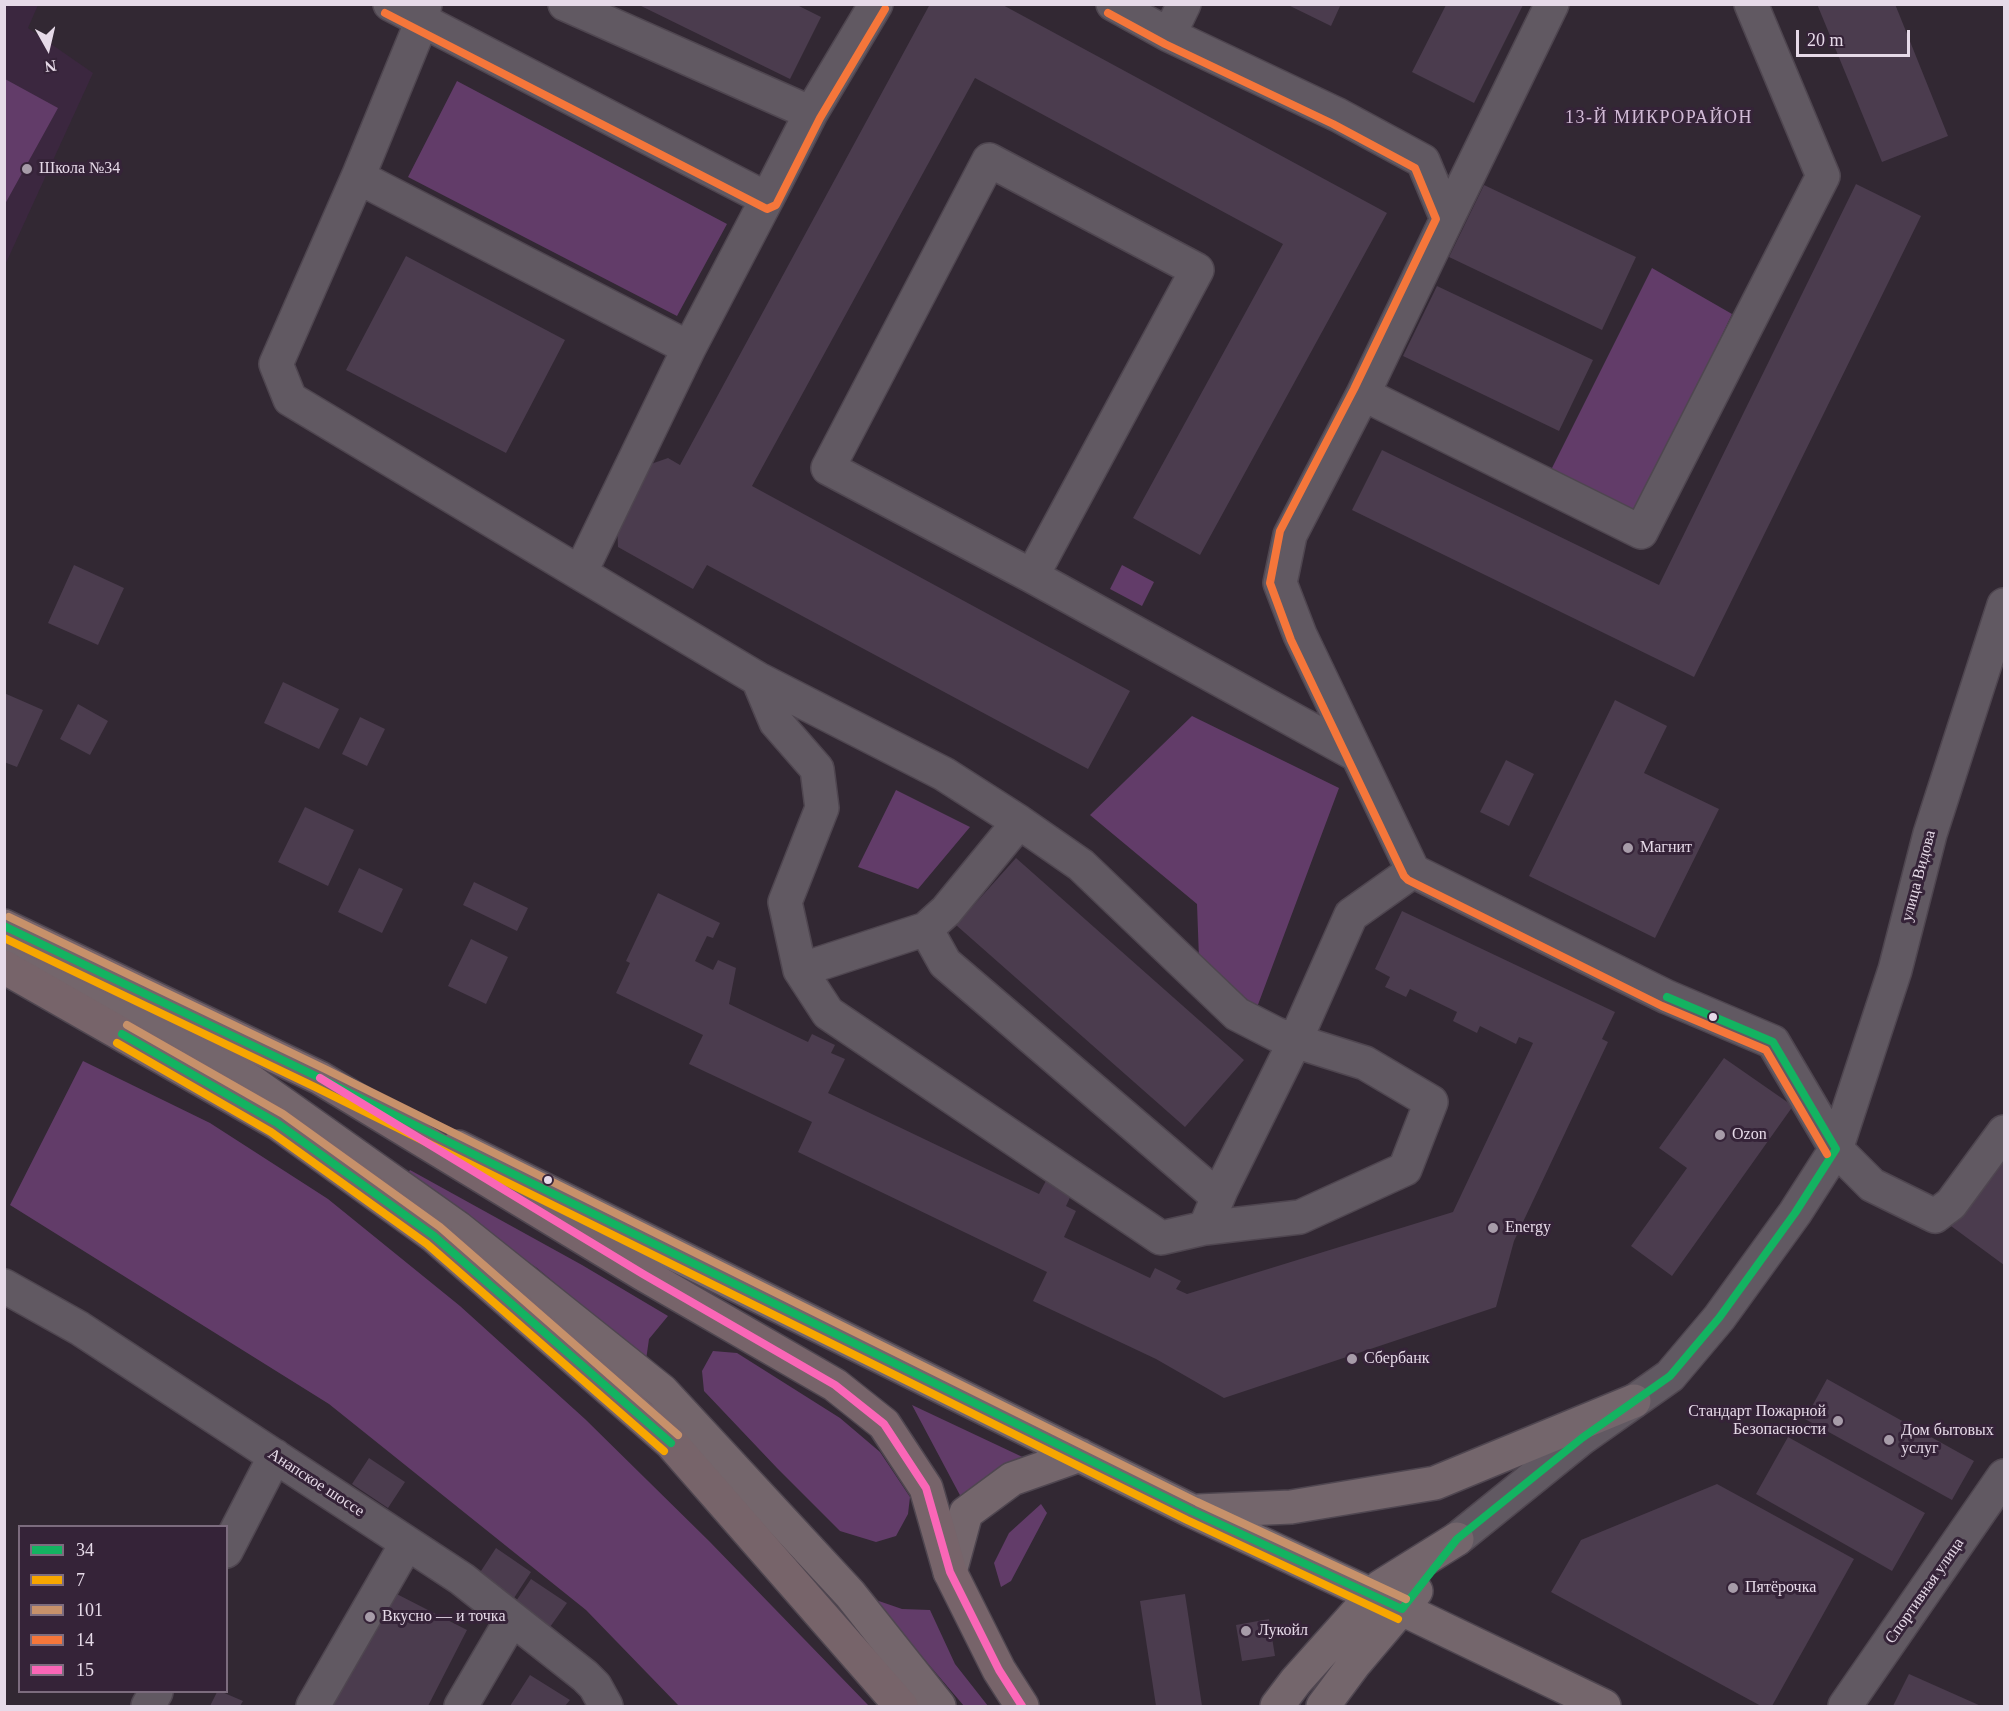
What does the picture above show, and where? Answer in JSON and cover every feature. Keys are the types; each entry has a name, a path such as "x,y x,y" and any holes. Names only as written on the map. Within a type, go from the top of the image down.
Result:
{"highway":[{"path":"4,926 320,1078 643,1274 835,1385 884,1424 926,1488 950,1572 999,1670 1022,1707"},
{"path":"4,967 277,1124 434,1236 671,1443 901,1707"}],"main road":[{"path":"4,943 252,1082 458,1228 662,1391 850,1594 939,1707"},
{"path":"320,1078 1192,1511 1604,1707"},
{"path":"1192,1511 1291,1507 1435,1483 1634,1401"},
{"path":"950,1572 966,1513 1012,1479 1080,1455"},
{"path":"1277,1707 1296,1681 1380,1587 1457,1539"},
{"name":"улица Видова","path":"1323,1707 1355,1663 1402,1609 1457,1539"}],"street":[{"path":"390,4 423,13 767,199"},
{"path":"565,4 811,114"},
{"path":"580,573 689,348 811,114 876,4"},
{"path":"1113,4 1169,35 1338,115 1423,161 1447,219"},
{"path":"1169,35 1184,4"},
{"path":"1552,4 1363,394 1290,535 1280,583 1300,635 1413,871 1667,997 1773,1042 1836,1149 1872,1185 1935,1216 1951,1204 2004,1132"},
{"path":"1363,394 1641,532 1823,176 1751,4"},
{"path":"423,13 358,177 276,363 290,399 758,679 944,774 1019,822 1082,865 1237,1014 1276,1034 1365,1063 1431,1102 1405,1169 1300,1217 1205,1228 1161,1238 828,1013 800,970 785,902 822,808 817,769 776,722 758,679"},
{"path":"1032,576 1197,270 989,160 828,468 1032,576 1357,754"},
{"path":"358,177 689,348"},
{"name":"улица Видова","path":"1457,1539 1582,1438 1670,1376 1719,1318 1795,1213 1836,1149 1895,970 1930,834 2004,605"},
{"path":"800,970 926,930 946,911 1019,822"},
{"path":"1205,1228 1295,1041 1351,915 1413,871"},
{"path":"926,930 945,963 1218,1197"},
{"name":"Анапское шоссе","path":"4,1286 79,1328 462,1580 585,1676 595,1686 606,1707"},
{"path":"228,1547 275,1456"},
{"name":"Спортивная улица","path":"1845,1707 2004,1476"},
{"path":"313,1707 407,1543"},
{"path":"461,1707 512,1619"},
{"path":"148,1707 155,1693"}],"shaded area":[{"name":"Школа №34","path":"5,5 38,5 28,28 93,73 5,265"},
{"path":"5,79 58,108 5,204"},
{"path":"457,81 727,224 677,316 408,177"},
{"path":"1652,268 1732,314 1635,518 1548,476"},
{"path":"1122,565 1154,582 1142,606 1110,589"},
{"path":"1192,716 1339,788 1256,1010 1199,959 1197,904 1090,815"},
{"path":"896,790 970,827 918,889 858,867"},
{"path":"83,1061 210,1123 328,1199 460,1306 585,1419 709,1541 869,1706 679,1706 586,1610 329,1404 10,1205"},
{"path":"410,1170 582,1265 668,1316 649,1339 646,1360 537,1268 404,1179"},
{"path":"713,1351 737,1353 840,1418 880,1452 910,1497 908,1514 896,1536 876,1542 840,1531 777,1468 704,1391 702,1371"},
{"path":"912,1405 1031,1461 962,1499"},
{"path":"1041,1504 1047,1513 1011,1581 1001,1587 994,1563 1009,1533"},
{"path":"873,1599 902,1609 930,1610 955,1664 988,1706 964,1706"}],"building":[{"path":"637,4 795,4 821,17 790,79"},
{"path":"930,4 1001,4 1387,213 1200,555 1133,518 1283,244 975,78 752,486 1130,691 1088,769 707,565 693,589 618,547 617,522 651,464 668,458 680,465"},
{"path":"1286,4 1341,4 1331,26"},
{"path":"1817,4 1895,4 1948,136 1882,162"},
{"path":"1446,5 1523,5 1474,103 1412,72"},
{"path":"1856,184 1921,216 1694,677 1352,510 1382,450 1659,585"},
{"path":"1484,185 1636,257 1602,330 1449,257"},
{"path":"406,256 565,340 506,453 346,370"},
{"path":"1437,286 1593,360 1559,431 1403,356"},
{"path":"74,565 124,588 98,645 48,623"},
{"path":"283,682 339,709 319,749 264,723"},
{"path":"4,693 43,710 17,767 4,762"},
{"path":"1615,700 1667,726 1644,773 1719,809 1655,938 1529,876"},
{"path":"78,704 108,721 90,755 60,739"},
{"path":"360,717 385,729 367,766 342,754"},
{"path":"1506,760 1534,774 1509,826 1480,812"},
{"path":"305,807 354,830 328,886 278,862"},
{"path":"1016,858 1244,1060 1185,1127 956,925"},
{"path":"359,868 403,889 382,933 338,912"},
{"path":"474,882 528,908 517,931 463,905"},
{"path":"658,893 720,923 713,938 707,936 695,961 713,970 718,960 736,968 729,1004 808,1042 812,1034 835,1045 831,1053 845,1059 828,1093 1039,1194 1048,1177 1074,1189 1066,1206 1076,1211 1064,1237 1150,1278 1155,1268 1181,1281 1176,1289 1187,1294 1453,1212 1533,1043 1519,1037 1516,1044 1480,1026 1477,1033 1453,1021 1457,1012 1410,989 1406,997 1385,987 1390,977 1375,969 1402,911 1615,1012 1602,1039 1608,1042 1514,1241 1496,1307 1224,1398 1156,1359 1033,1301 1047,1272 798,1152 812,1122 689,1064 703,1035 616,993 630,963 626,961"},
{"path":"471,939 508,957 486,1004 448,986"},
{"path":"1724,1058 1793,1106 1672,1276 1631,1246 1687,1168 1659,1148"},
{"path":"2004,1155 2004,1265 1951,1226"},
{"name":"Дом бытовых услуг","path":"1827,1379 1974,1461 1952,1500 1805,1419"},
{"path":"1788,1437 1925,1513 1892,1571 1756,1494"},
{"path":"369,1458 405,1482 388,1508 352,1484"},
{"path":"1717,1484 1854,1559 1772,1706 1761,1706 1551,1592 1581,1540"},
{"path":"496,1548 531,1572 514,1598 479,1574"},
{"path":"531,1579 567,1603 550,1627 514,1604"},
{"path":"387,1589 467,1630 428,1706 326,1706"},
{"path":"1185,1594 1202,1706 1156,1706 1140,1601"},
{"path":"1269,1619 1275,1656 1242,1661 1236,1625"},
{"path":"1909,1674 1981,1706 1893,1706"},
{"path":"530,1675 570,1700 565,1706 510,1706"},
{"path":"216,1693 224,1693 243,1701 240,1706 210,1706"}],"transit line":[{"name":"14","path":"385,13 767,209 776,205 820,118 885,9"},
{"name":"14","path":"1108,13 1165,44 1333,124 1415,168 1436,219 1354,389 1280,531 1270,583 1291,640 1404,876 1662,1006 1766,1050 1827,1154"},
{"name":"101","path":"9,917 325,1069 1197,1502 1406,1599"},
{"name":"34","path":"4,926 320,1078 1192,1511 1402,1609 1457,1539 1582,1438 1670,1376 1719,1318 1795,1213 1836,1149 1773,1042 1667,997"},
{"name":"7","path":"4,938 315,1087 1187,1520 1398,1619"},
{"name":"101","path":"127,1025 283,1114 440,1227 678,1435"},
{"name":"34","path":"122,1034 277,1123 434,1236 671,1443"},
{"name":"7","path":"117,1043 271,1132 427,1244 664,1451"},
{"name":"15","path":"320,1078 643,1274 835,1385 884,1424 926,1488 950,1572 999,1670 1022,1706"}],"place":[{"name":"Школа №34","path":"27,169"},
{"name":"Магнит","path":"1628,848"},
{"name":"Ozon","path":"1720,1135"},
{"name":"Energy","path":"1493,1228"},
{"name":"Сбербанк","path":"1352,1359"},
{"name":"Стандарт Пожарной Безопасности","path":"1838,1421"},
{"name":"Дом бытовых услуг","path":"1889,1440"},
{"name":"Пятёрочка","path":"1733,1588"},
{"name":"Вкусно — и точка","path":"370,1617"},
{"name":"Лукойл","path":"1246,1631"}],"district":[{"name":"13-Й МИКРОРАЙОН","path":"1659,118"}]}
